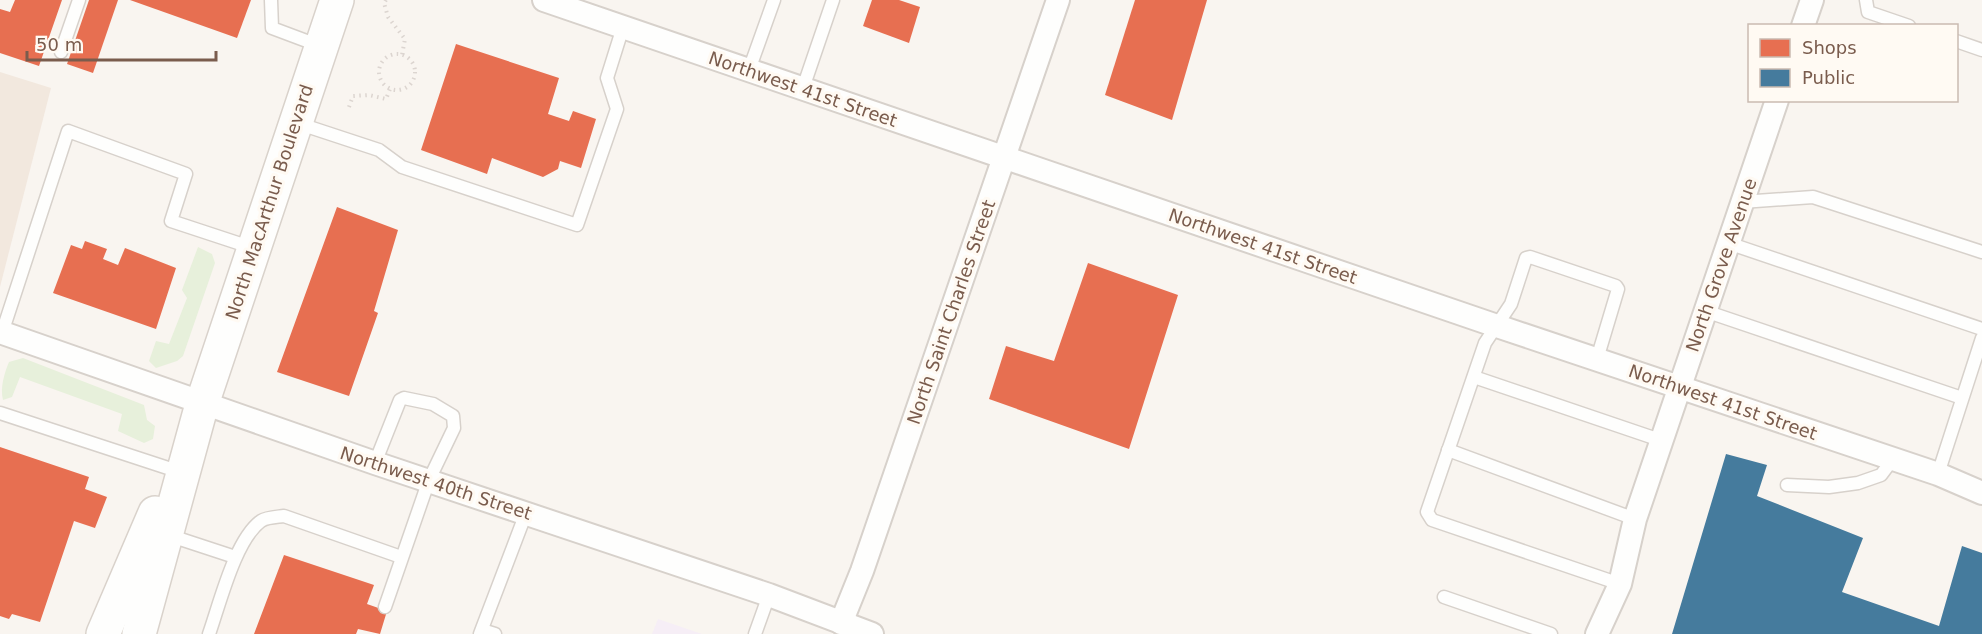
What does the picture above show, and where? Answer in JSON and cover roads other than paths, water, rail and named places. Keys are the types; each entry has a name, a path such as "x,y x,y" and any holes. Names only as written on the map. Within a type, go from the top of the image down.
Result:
{"main road":[{"name":"North MacArthur Boulevard","path":"139,634 202,404 337,0"},
{"name":"North MacArthur Boulevard","path":"103,634 202,404"}],"street":[{"name":"Northwest 41st Street","path":"544,0 1497,326 1938,474 1982,493"},
{"name":"North Saint Charles Street","path":"841,623 866,560 1058,0"},
{"path":"1804,24 1812,0"},
{"name":"North Grove Avenue","path":"1597,634 1620,584 1635,519 1660,440 1776,102"},
{"name":"Northwest 40th Street","path":"1,333 202,404 769,595 872,634"}],"lane":[{"path":"61,52 79,0"},
{"path":"749,70 774,0"},
{"path":"803,88 833,0"},
{"path":"1866,0 1868,12 1903,24"},
{"path":"272,6 272,28 321,46"},
{"path":"296,122 379,150 402,167 577,225 617,109 607,78 623,27"},
{"path":"1958,42 1982,50"},
{"path":"1,333 68,132 186,174 171,220 254,248"},
{"path":"1742,202 1813,196 1982,252"},
{"path":"1728,243 1982,329"},
{"path":"1597,359 1618,289 1616,286 1530,256 1526,258 1511,304 1485,343 1427,512 1432,520 1620,584"},
{"path":"1705,311 1962,398"},
{"path":"1938,474 1982,338"},
{"path":"1474,376 1660,440"},
{"path":"375,463 400,400 412,398 433,404 453,416 455,421 447,445 429,480 385,607"},
{"path":"0,413 174,470"},
{"path":"1449,450 1635,519"},
{"path":"1787,485 1829,487 1858,483 1881,475 1893,459"},
{"path":"495,634 481,632 526,513"},
{"path":"209,634 236,557 253,529 264,519 284,516 401,557"},
{"path":"167,535 236,557"},
{"path":"755,634 769,595"},
{"path":"1444,597 1551,634"}]}
